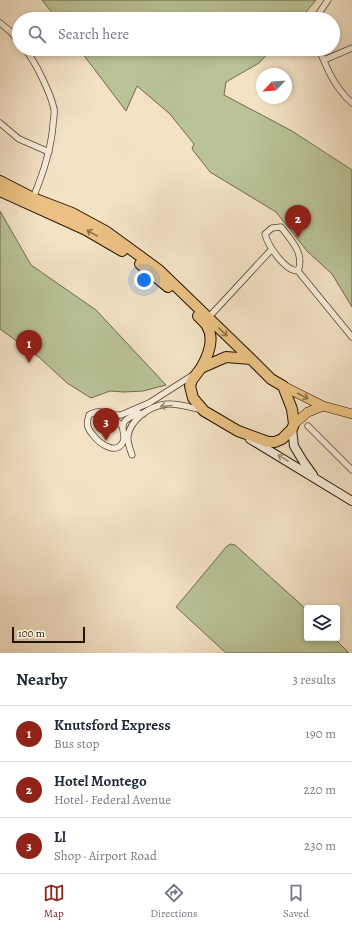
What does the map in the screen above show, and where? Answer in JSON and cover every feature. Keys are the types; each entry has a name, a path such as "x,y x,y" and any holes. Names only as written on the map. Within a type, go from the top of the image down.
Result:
{"highway":[{"path":"0,181 107,232 159,270 271,379 283,386 292,409 293,427 282,439 276,442 268,442 238,431 204,411 193,398 190,386 208,353 210,334 207,326 161,282 119,249 86,230 0,191"},
{"path":"200,370 226,357 251,359"}],"main road":[{"path":"283,386 323,406 352,414"},
{"path":"316,479 294,446 293,427 308,412 323,406"},
{"path":"238,431 352,501"}],"street":[{"path":"320,12 328,0"},
{"path":"0,23 12,33"},
{"path":"340,53 352,48"},
{"path":"31,56 44,82 54,110 49,152 41,179 33,198"},
{"path":"322,56 336,85 352,102"},
{"path":"324,60 333,56"},
{"path":"0,123 19,139 49,152"},
{"path":"298,271 301,264 299,252 281,227 272,228 265,234 272,249 286,266 293,271 298,271 352,337"},
{"path":"208,318 272,249"},
{"path":"110,415 121,415 149,403 200,370"},
{"path":"132,455 128,437 134,423 143,414 162,405 181,406 204,411"},
{"path":"101,411 110,415 122,426 123,443 119,447 110,448 96,439 86,424 89,415 101,411"},
{"path":"122,426 124,422 132,416 138,413 143,414"},
{"path":"308,426 352,470"}],"green space":[{"path":"42,0 316,0 306,12 51,12"},
{"path":"84,56 266,56 259,63 226,82 224,95 292,131 352,170 352,307 332,274 307,251 276,212 210,172 192,149 194,144 170,114 137,86 126,111"},
{"path":"0,211 31,265 96,310 166,385 143,391 110,391 91,398 67,383 40,358 0,329"},
{"path":"231,544 235,545 304,607 304,641 337,641 349,653 226,653 176,607 227,546"}],"place":[{"name":"Hotel Montego","path":"298,238"},
{"name":"Knutsford Express","path":"29,363"},
{"name":"Ll","path":"106,441"}]}
